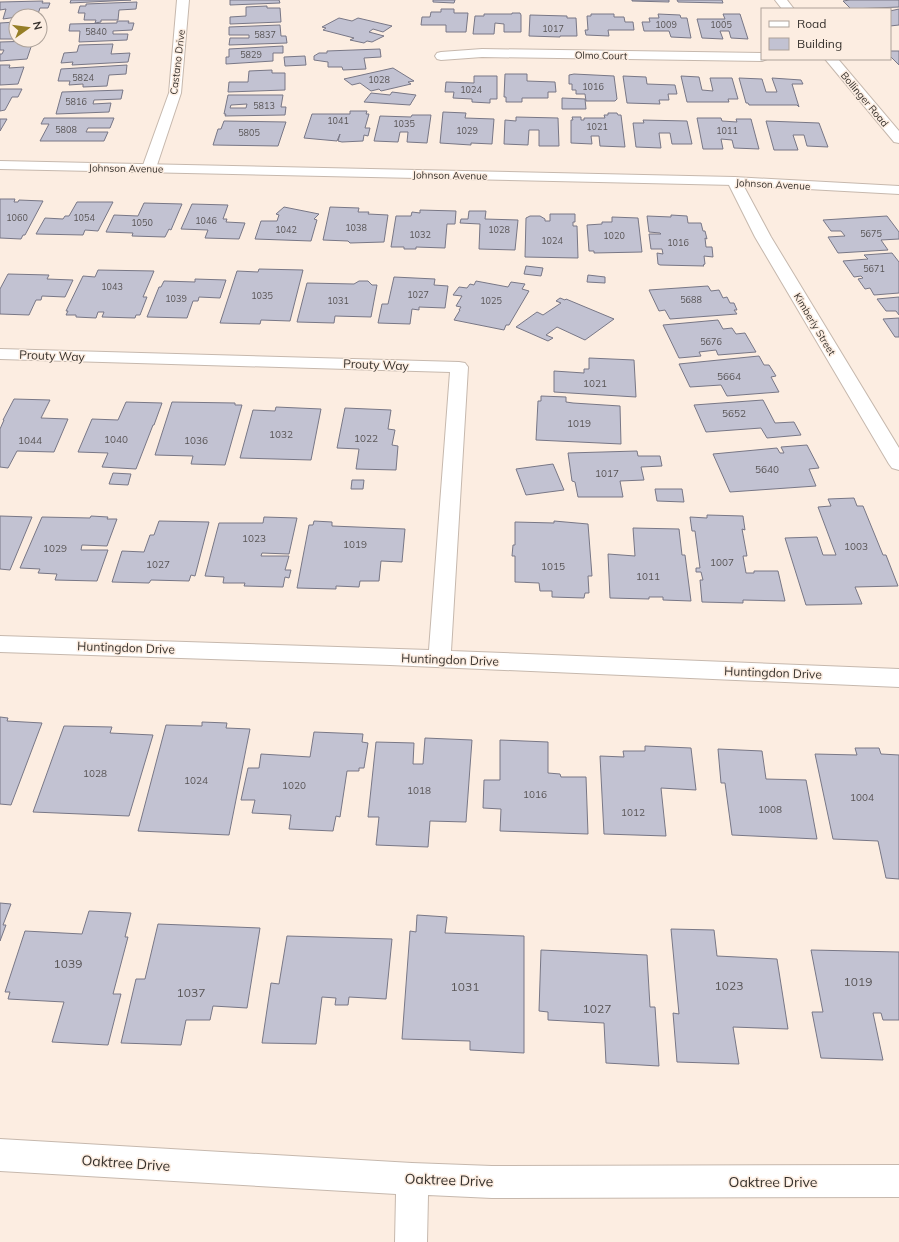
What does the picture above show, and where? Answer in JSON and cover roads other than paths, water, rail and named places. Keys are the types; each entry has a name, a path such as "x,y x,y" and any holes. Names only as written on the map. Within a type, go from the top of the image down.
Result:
{"street":[{"name":"Castano Drive","path":"149,168 175,93 184,0"},
{"path":"781,0 787,8"},
{"name":"Olmo Court","path":"441,56 482,53 761,57"},
{"name":"Bollinger Road","path":"832,60 899,139"},
{"name":"Johnson Avenue","path":"0,165 734,181 899,190"},
{"name":"Kimberly Street","path":"734,181 763,237 899,464"},
{"name":"Prouty Way","path":"0,354 459,367 443,622 439,659"},
{"name":"Huntingdon Drive","path":"0,644 439,659 899,678"},
{"name":"Oaktree Drive","path":"0,1155 412,1179 492,1182 899,1181"},
{"path":"411,1242 412,1179"}]}
